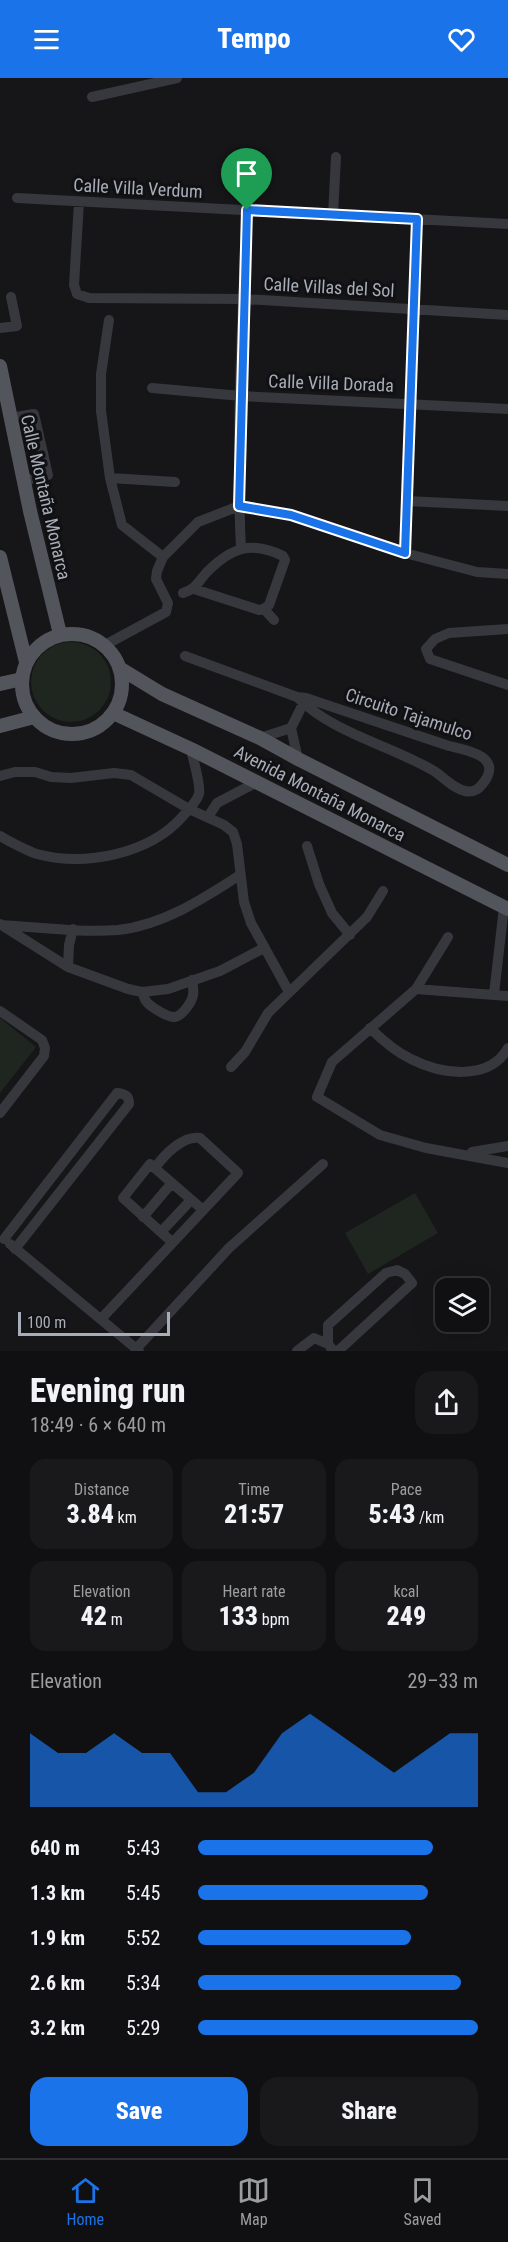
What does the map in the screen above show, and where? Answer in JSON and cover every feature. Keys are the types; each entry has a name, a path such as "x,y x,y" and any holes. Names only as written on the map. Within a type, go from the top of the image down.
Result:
{"main road":[{"name":"Calle Montaña Monarca","path":"0,366 23,481 60,634"},
{"path":"0,557 26,662"},
{"path":"76,633 91,636 105,645 115,656 121,669 123,684 114,713 103,724 90,731 75,734 53,730 34,717 22,693 22,679 26,662 34,650 46,640 60,634 76,633"},
{"name":"Avenida Montaña Monarca","path":"121,669 162,694 260,738 508,865"},
{"path":"0,684 22,679"},
{"name":"Avenida Montaña Monarca","path":"114,713 191,748 506,908"},
{"path":"0,726 34,717"}],"street":[{"path":"92,97 177,78"},
{"path":"333,215 336,157"},
{"path":"240,549 241,396 249,165"},
{"name":"Calle Villa Verdum","path":"17,198 508,224"},
{"name":"Calle Villas del Sol","path":"80,202 74,285 77,294 89,298 244,298 508,315"},
{"path":"405,553 417,219"},
{"path":"0,328 16,326 10,297"},
{"path":"109,320 101,374 101,411 110,478 122,525 163,556"},
{"name":"Calle Villa Dorada","path":"152,388 241,396 508,409"},
{"path":"10,418 34,414 48,475 23,481"},
{"path":"110,478 175,482"},
{"path":"406,501 508,506"},
{"path":"105,645 166,612 168,603 156,579 163,556 198,522 239,506 291,515 405,553 477,572 508,574"},
{"path":"183,593 194,589 206,573 228,553 240,549 262,548 288,554 269,605 264,609 259,610 194,589"},
{"path":"264,609 274,620"},
{"path":"508,629 449,633 435,639 426,649 430,659 508,685"},
{"name":"Circuito Tajamulco","path":"185,656 302,700 449,746 471,750 484,757 488,766 488,775 479,789 472,792 463,791 452,786 435,772 324,718 302,700"},
{"path":"298,759 291,728 302,700"},
{"path":"260,738 291,728"},
{"path":"0,836 36,854 60,858 91,858 151,842 174,826 195,804 199,792 191,748"},
{"path":"0,776 15,772 34,772 51,777 71,778 114,773 131,775 189,809 224,825 232,832 237,844 244,902 251,923 289,992"},
{"path":"208,817 217,803 258,782"},
{"path":"199,792 207,800 217,803"},
{"path":"307,846 319,884 332,914 350,935"},
{"path":"0,925 119,930 159,920 191,905 240,875"},
{"path":"231,1067 245,1052 268,1013 368,917 383,891"},
{"path":"494,994 503,962 506,908"},
{"path":"0,925 68,967 142,992 168,988 220,971 264,948"},
{"path":"68,967 68,953 74,929"},
{"path":"448,937 416,989 332,1062 317,1097 380,1135 426,1148 508,1163"},
{"path":"142,992 151,1006 172,1017 177,1017 192,998 194,993 192,981"},
{"path":"416,989 508,996"},
{"path":"0,1011 42,1040 45,1048 44,1056 0,1113"},
{"path":"370,1028 385,1042 411,1059 437,1069 468,1072 486,1069 508,1048"},
{"path":"15,1249 129,1104 129,1098 126,1095 117,1093 2,1238 15,1249 101,1319 138,1350 229,1248 323,1164"},
{"path":"101,1319 238,1173 200,1138 188,1138 162,1158 154,1168"},
{"path":"463,1154 508,1146"},
{"path":"172,1242 123,1198 150,1164 202,1209"},
{"path":"143,1217 171,1184"},
{"path":"161,1232 191,1200"},
{"path":"331,1348 328,1325 386,1273 397,1270 405,1274 412,1283 338,1351"},
{"path":"297,1351 311,1338 331,1348"}],"shaded area":[{"path":"71,642 86,645 99,654 108,667 111,682 108,697 99,710 86,719 71,722 56,719 43,710 34,697 31,682 34,667 43,654 56,645"},
{"path":"0,1018 36,1047 0,1093"},
{"path":"415,1193 438,1233 368,1274 345,1233"}],"route":[{"path":"247,210 417,219 405,553 291,515 239,506 247,210"}]}
